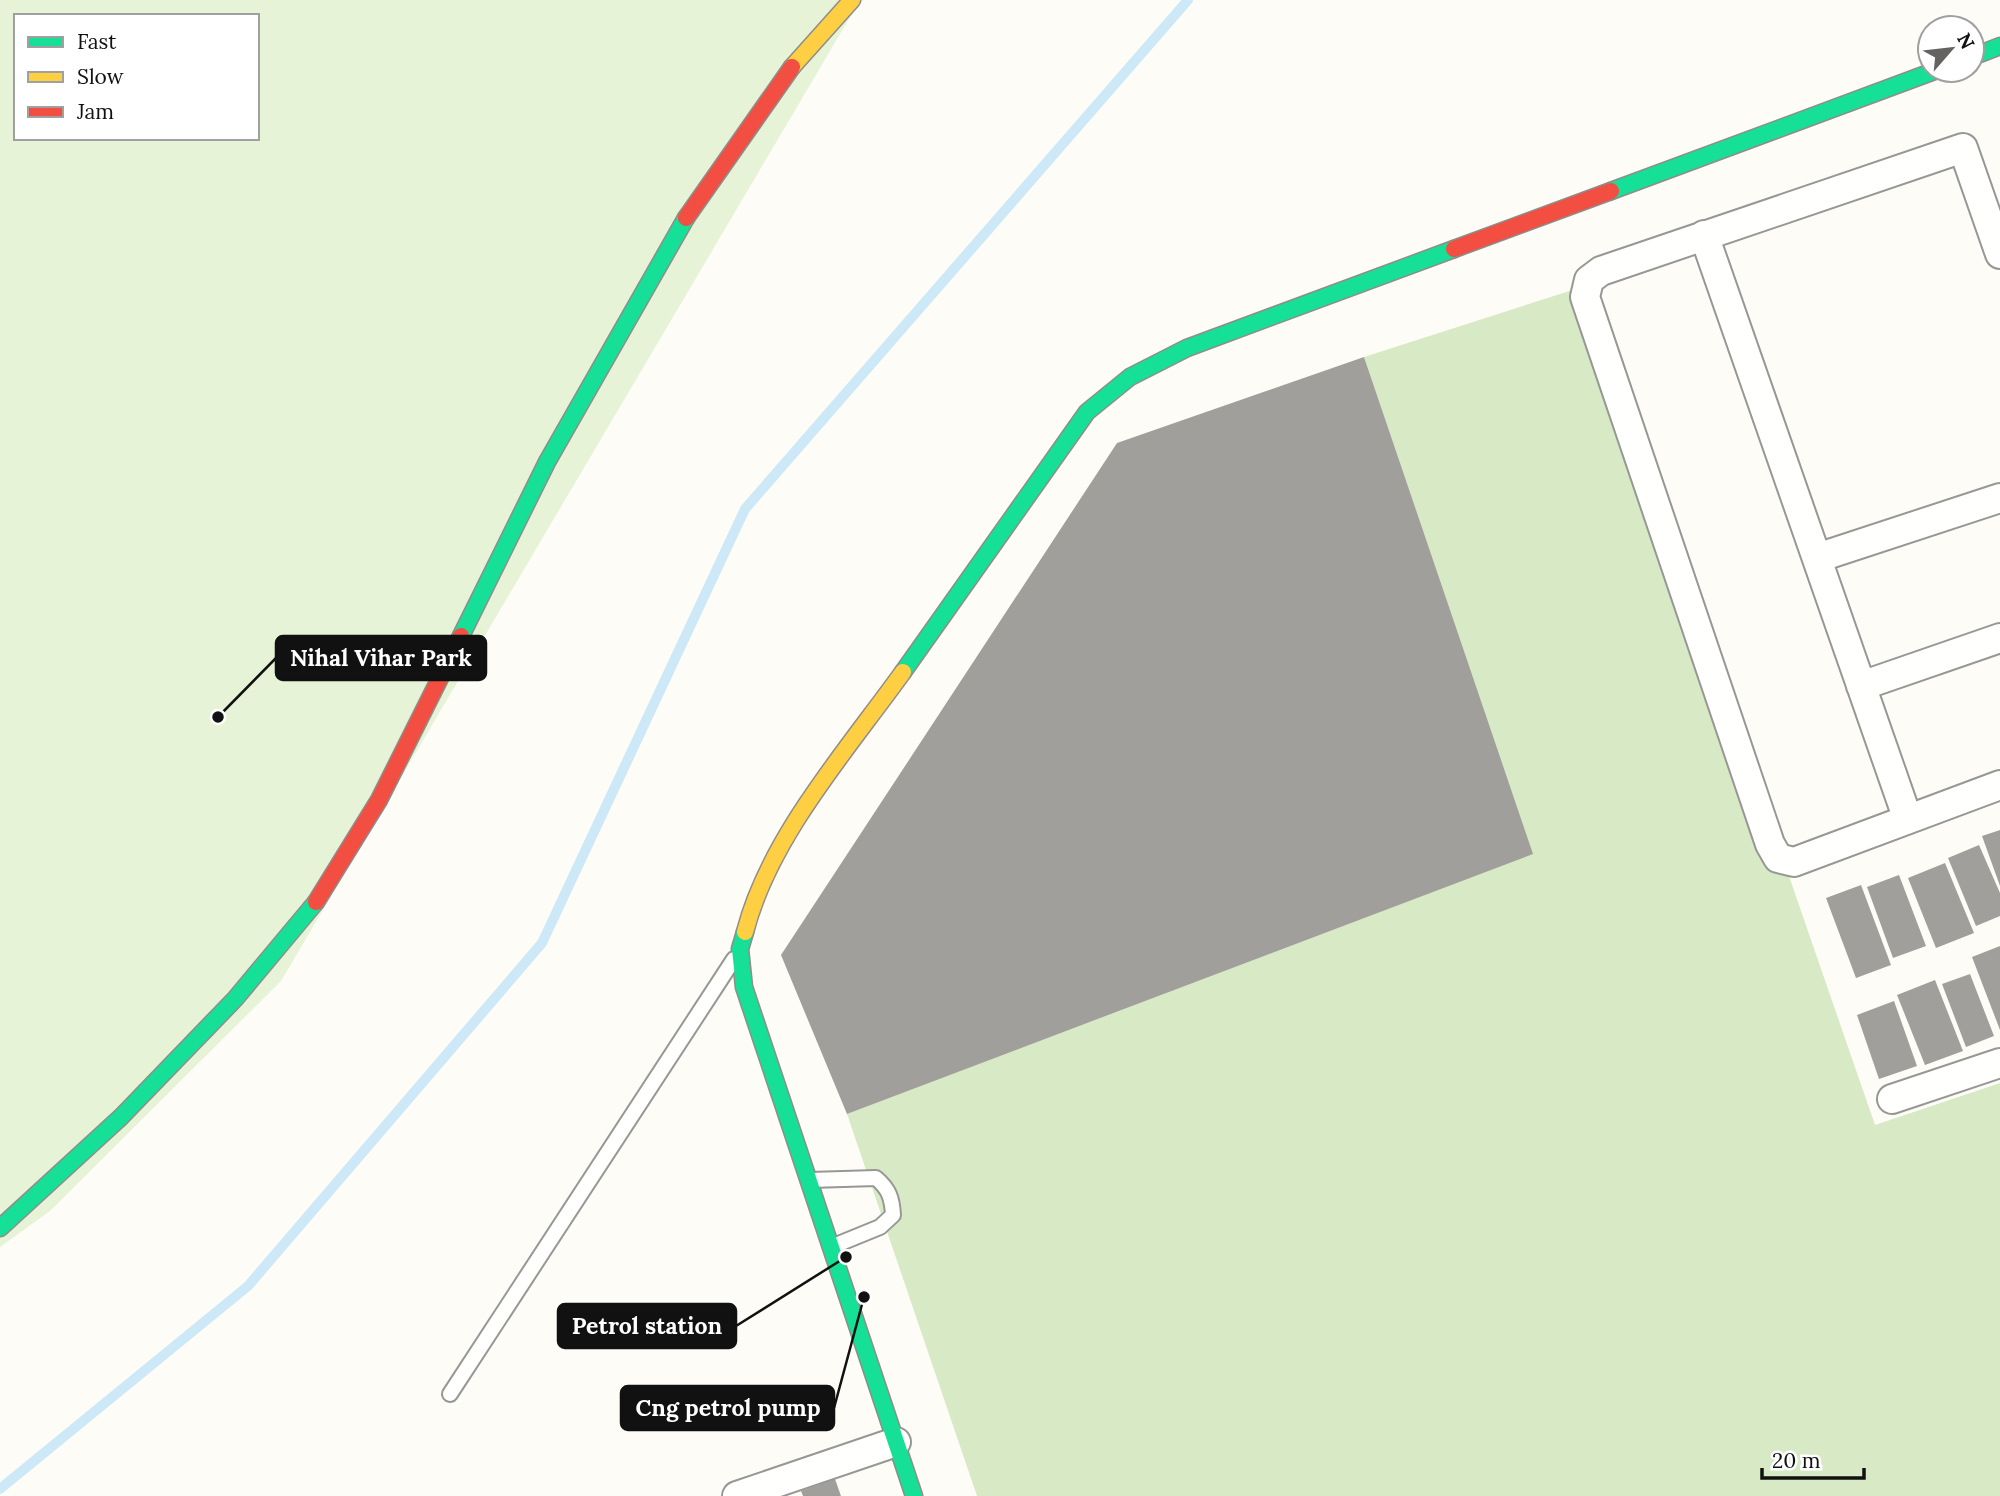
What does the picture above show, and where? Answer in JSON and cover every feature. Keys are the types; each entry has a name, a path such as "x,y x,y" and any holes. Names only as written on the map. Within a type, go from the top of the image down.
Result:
{"street":[{"path":"0,1228 121,1117 235,999 319,898 379,800 547,462 690,212 798,59 852,0"},
{"path":"914,1496 744,987 740,949 751,907 778,848 1087,412 1130,377 1187,348 1916,78"},
{"path":"2000,254 1963,148 1601,271 1589,280 1586,296 1770,844 1779,858 1794,862 1907,817 2000,785"},
{"path":"1704,235 1907,817"},
{"path":"1816,558 2000,498"},
{"path":"1861,686 2000,638"},
{"path":"1892,1099 2000,1063"},
{"path":"737,1496 896,1442"}],"lane":[{"path":"450,1394 740,949"},
{"path":"808,1180 876,1178 887,1187 892,1200 893,1215 880,1227 831,1247"}],"green space":[{"path":"0,0 864,0 856,7 281,981 50,1211 0,1247"},
{"path":"1585,286 1875,1125 2000,1083 2000,1496 977,1496 847,1114 1532,854 1364,357"}],"building":[{"path":"1364,357 1533,854 847,1114 781,955 1117,443"},
{"path":"2000,830 2000,886 1982,836"},
{"path":"1979,845 2000,893 2000,916 1976,926 1948,858"},
{"path":"1945,863 1974,933 1936,948 1908,878"},
{"path":"1899,875 1926,946 1893,958 1867,887"},
{"path":"1861,885 1891,965 1856,978 1826,898"},
{"path":"2000,946 2000,1030 1972,957"},
{"path":"1970,974 1994,1036 1966,1047 1942,984"},
{"path":"1935,980 1963,1051 1925,1065 1897,995"},
{"path":"1894,1001 1917,1066 1879,1079 1857,1015"},
{"path":"835,1479 841,1496 803,1496 801,1491"}],"waterway":[{"path":"0,1489 248,1286 542,943 745,509 1188,0"}],"traffic: fast":[{"path":"1986,52 2000,46"},
{"path":"1611,191 1916,78"},
{"path":"461,636 547,462 686,218"},
{"path":"903,672 1087,412 1130,377 1187,348 1454,249"},
{"path":"0,1228 121,1117 235,999 316,902"},
{"path":"745,932 740,949 744,987 914,1496"}],"traffic: slow":[{"path":"792,67 852,0"},
{"path":"745,932 756,897 791,829 903,672"}],"traffic: jam":[{"path":"686,218 792,67"},
{"path":"1454,249 1611,191"},
{"path":"316,902 379,800 461,636"}],"place":[{"name":"Nihal Vihar Park","path":"218,717"},
{"name":"Petrol station","path":"846,1257"},
{"name":"Cng petrol pump","path":"864,1297"}]}
